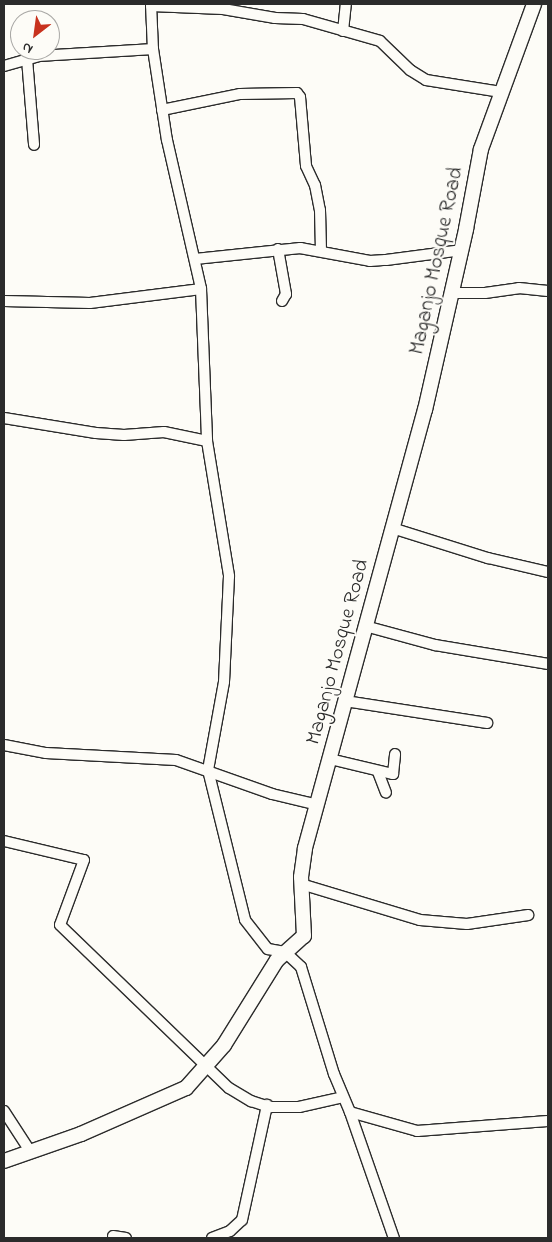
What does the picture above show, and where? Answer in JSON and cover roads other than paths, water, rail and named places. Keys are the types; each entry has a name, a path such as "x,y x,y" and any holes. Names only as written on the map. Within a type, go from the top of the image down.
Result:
{"street":[{"path":"343,31 346,4"},
{"name":"Maganjo Mosque Road","path":"4,1161 81,1134 178,1093 208,1066 271,967 285,952 297,946 304,936 306,923 301,884 305,848 425,410 462,250 481,149 534,4"},
{"path":"394,1238 343,1097 301,967 285,952 268,949 245,920 208,770 224,682 229,594 207,441 201,289 162,110 153,49 151,5 223,9 275,18 303,19 380,41 410,70 426,80 501,92"},
{"path":"60,52 153,49"},
{"path":"4,66 25,60"},
{"path":"28,60 34,145"},
{"path":"162,110 240,94 297,93 300,97 306,166 315,185 320,210 321,251"},
{"path":"195,259 278,249 321,251 370,260 462,250"},
{"path":"278,249 286,294 282,301"},
{"path":"452,293 485,293 519,288 548,291"},
{"path":"4,301 90,303 201,289"},
{"path":"4,418 114,436 164,432 207,441"},
{"path":"392,528 488,558 548,572"},
{"path":"365,626 435,645 548,664"},
{"path":"345,701 487,724"},
{"path":"4,745 46,753 176,760 272,794 318,805"},
{"path":"330,759 378,772 393,774 395,754"},
{"path":"378,772 386,793"},
{"path":"4,841 84,860 60,925 229,1088 251,1101 266,1106 299,1107 343,1097"},
{"path":"301,884 420,920 466,924 528,915"},
{"path":"212,1238 230,1231 242,1220 266,1106"},
{"path":"4,1111 30,1151"},
{"path":"350,1112 417,1131 548,1121"},
{"path":"113,1236 126,1238"}]}
